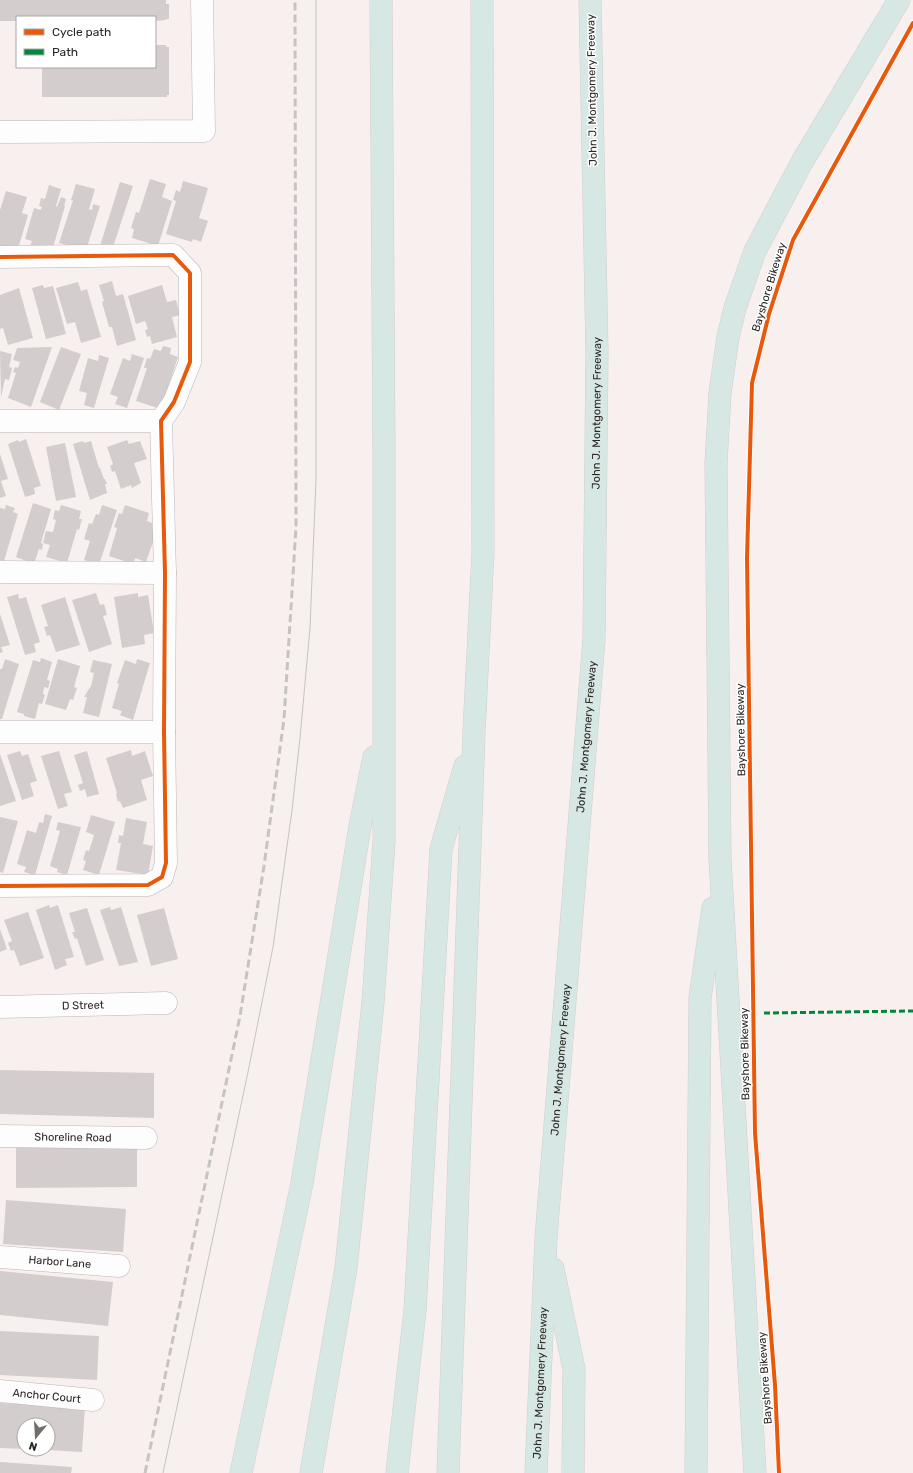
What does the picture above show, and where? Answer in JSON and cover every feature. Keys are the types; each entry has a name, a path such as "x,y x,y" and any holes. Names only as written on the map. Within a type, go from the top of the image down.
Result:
{"highway":[{"path":"312,1473 346,1268 373,1002 384,840 384,452 381,0"},
{"path":"448,1473 474,732 483,552 482,0"},
{"name":"John J. Montgomery Freeway","path":"536,1473 546,1238 594,639 597,353 590,0"},
{"path":"755,1473 720,859 716,464 720,393 728,337 735,308 755,251 802,162 899,0"},
{"path":"240,1473 302,1183 360,826 384,711"},
{"path":"397,1473 415,1310 441,849 474,732"},
{"path":"696,1473 700,998 720,859"},
{"path":"546,1238 574,1369 572,1473"}],"street":[{"path":"0,132 204,132 202,0"},
{"path":"0,257 173,256 190,273 190,362 174,402 161,421 165,573 164,732 166,863 162,877 148,885 0,886"},
{"path":"0,421 161,421"},
{"path":"0,572 165,573"},
{"path":"0,732 164,732"},
{"name":"D Street","path":"0,1007 166,1003"},
{"name":"Shoreline Road","path":"0,1136 146,1138"},
{"name":"Harbor Lane","path":"0,1257 119,1266"},
{"name":"Anchor Court","path":"0,1391 93,1400"}],"building":[{"path":"0,0 166,0 166,4 169,4 169,19 166,20 156,21 156,16 16,16 16,21 0,21"},
{"path":"156,45 166,45 169,47 169,95 167,95 167,97 42,97 42,68 156,68"},
{"path":"150,179 166,184 162,197 172,201 158,246 132,238 134,229 131,228 136,212 139,213"},
{"path":"183,181 208,188 199,218 208,221 201,242 193,239 192,242 166,234 176,201 173,200 176,190 180,192"},
{"path":"120,182 133,186 112,250 100,246"},
{"path":"76,184 95,189 89,209 92,210 93,204 100,206 86,250 59,243 73,200 71,200"},
{"path":"49,185 61,189 57,207 61,197 66,199 52,251 30,246 32,241 25,239 34,208 41,210 42,207 39,206 41,198 45,199"},
{"path":"6,191 27,197 22,213 28,215 18,249 0,247 0,210"},
{"path":"112,281 116,296 123,294 136,340 117,346 112,327 109,327 99,285"},
{"path":"78,282 81,291 87,289 101,337 81,343 75,322 67,324 56,288"},
{"path":"43,285 44,288 53,286 66,334 46,339 32,288"},
{"path":"162,285 167,302 176,300 180,315 172,317 177,337 152,344 150,336 147,337 145,330 148,329 145,321 136,324 128,296"},
{"path":"19,288 33,338 8,345 3,328 0,329 0,295"},
{"path":"163,346 171,348 170,354 178,357 169,384 177,386 161,409 136,401 147,368 144,368 147,358 150,359 154,349 161,351"},
{"path":"52,347 31,407 8,398 16,373 13,372 15,367 18,368 20,362 13,360 17,348"},
{"path":"61,347 81,354 59,410 40,402"},
{"path":"0,351 12,354 9,367 12,368 9,380 5,379 1,397"},
{"path":"132,354 144,358 127,408 115,404 118,397 110,394 123,358 130,361"},
{"path":"99,355 109,358 94,408 84,405 87,393 79,391 88,358 98,361"},
{"path":"26,439 41,486 34,488 35,494 25,497 8,444"},
{"path":"127,440 129,444 140,441 147,459 134,463 141,483 132,488 131,485 121,489 115,471 112,472 110,466 113,464 107,447"},
{"path":"83,441 84,443 91,441 99,468 107,484 105,484 107,493 90,500 73,444"},
{"path":"65,443 76,497 56,501 46,447"},
{"path":"0,454 8,479 1,481 6,496 0,498"},
{"path":"33,503 51,509 41,543 43,544 42,550 39,549 34,564 16,557"},
{"path":"6,505 15,508 13,512 18,514 4,561 0,560 0,508 5,509"},
{"path":"61,505 81,511 79,519 82,519 79,530 77,529 67,563 46,557 50,545 43,543 46,531 53,532 56,520 53,519 55,510 59,511"},
{"path":"102,505 117,510 99,565 84,560 90,541 84,539 89,523 92,524 96,514 99,515"},
{"path":"125,505 149,513 147,521 152,523 154,539 146,562 135,558 133,564 109,556 117,528 114,527 119,513 122,514"},
{"path":"96,593 100,605 104,604 107,615 103,616 112,644 89,652 72,600"},
{"path":"138,593 138,597 148,595 154,633 144,635 145,644 122,648 114,597"},
{"path":"18,594 19,599 26,597 40,642 34,644 36,652 25,655 7,597"},
{"path":"65,597 80,645 56,652 50,635 47,636 44,627 48,626 41,605"},
{"path":"0,614 10,645 1,647 3,652 0,653"},
{"path":"41,658 52,662 47,680 50,681 48,688 44,687 43,694 45,695 42,704 39,703 35,719 17,712 33,660 40,662"},
{"path":"5,659 19,664 2,719 0,719 0,669 2,669"},
{"path":"58,659 80,666 74,687 77,688 73,700 70,699 66,710 45,704"},
{"path":"137,659 150,663 133,720 120,715 122,711 112,708 119,684 117,683 125,660 136,664"},
{"path":"93,660 112,664 99,717 83,713 87,697 84,697 91,686 94,673 90,672"},
{"path":"131,750 132,756 145,751 153,776 141,780 147,800 123,808 120,801 118,802 117,793 106,758"},
{"path":"20,751 22,756 28,754 37,781 30,783 34,796 22,800 7,755"},
{"path":"59,751 72,792 64,794 68,806 58,809 41,756"},
{"path":"87,751 99,794 87,797 85,789 80,791 78,785 83,783 74,755"},
{"path":"0,754 16,801 0,806"},
{"path":"45,814 52,816 35,875 24,872 26,867 17,864 27,830 36,833 39,822 43,823"},
{"path":"91,815 115,822 99,875 83,870 86,861 83,860 86,850 89,851 94,835 86,832"},
{"path":"0,817 18,821 3,873 0,872"},
{"path":"126,818 147,822 143,844 153,846 148,875 116,870 121,843 118,843 119,835 123,836"},
{"path":"58,822 81,827 67,875 57,872 58,869 50,866 60,831 56,830"},
{"path":"49,905 50,908 58,905 74,957 65,959 67,965 55,970 36,910"},
{"path":"110,907 111,910 121,907 138,962 119,966 100,910"},
{"path":"87,908 104,960 86,966 77,938 75,939 72,932 75,932 69,913"},
{"path":"164,908 178,959 151,966 137,915"},
{"path":"28,912 44,958 20,966 14,950 11,951 8,943 12,941 4,920"},
{"path":"0,929 7,949 0,952"},
{"path":"0,1070 154,1073 154,1118 0,1114"},
{"path":"137,1143 137,1187 16,1188 16,1144"},
{"path":"6,1200 126,1209 123,1252 3,1244"},
{"path":"0,1271 113,1282 108,1326 0,1315"},
{"path":"0,1331 99,1336 97,1380 0,1375"},
{"path":"0,1403 85,1407 82,1452 56,1450 56,1417 16,1417 16,1449 0,1448"},
{"path":"0,1462 72,1467 71,1473 0,1473"}],"tram line":[{"path":"163,1473 273,947 292,810 300,738 310,628 316,480 316,0"}],"railway":[{"path":"145,1473 240,1016 264,866 284,719 296,527 295,0"}],"marked path":[{"path":"764,1013 913,1011"}],"cycle path":[{"name":"Bayshore Bikeway","path":"779,1473 775,1385 755,1133 747,558 752,383 769,314 793,240 913,23"},
{"path":"0,257 173,255 190,273 190,362 174,402 161,421 165,573 164,732 166,863 162,877 148,885 0,886"}]}
